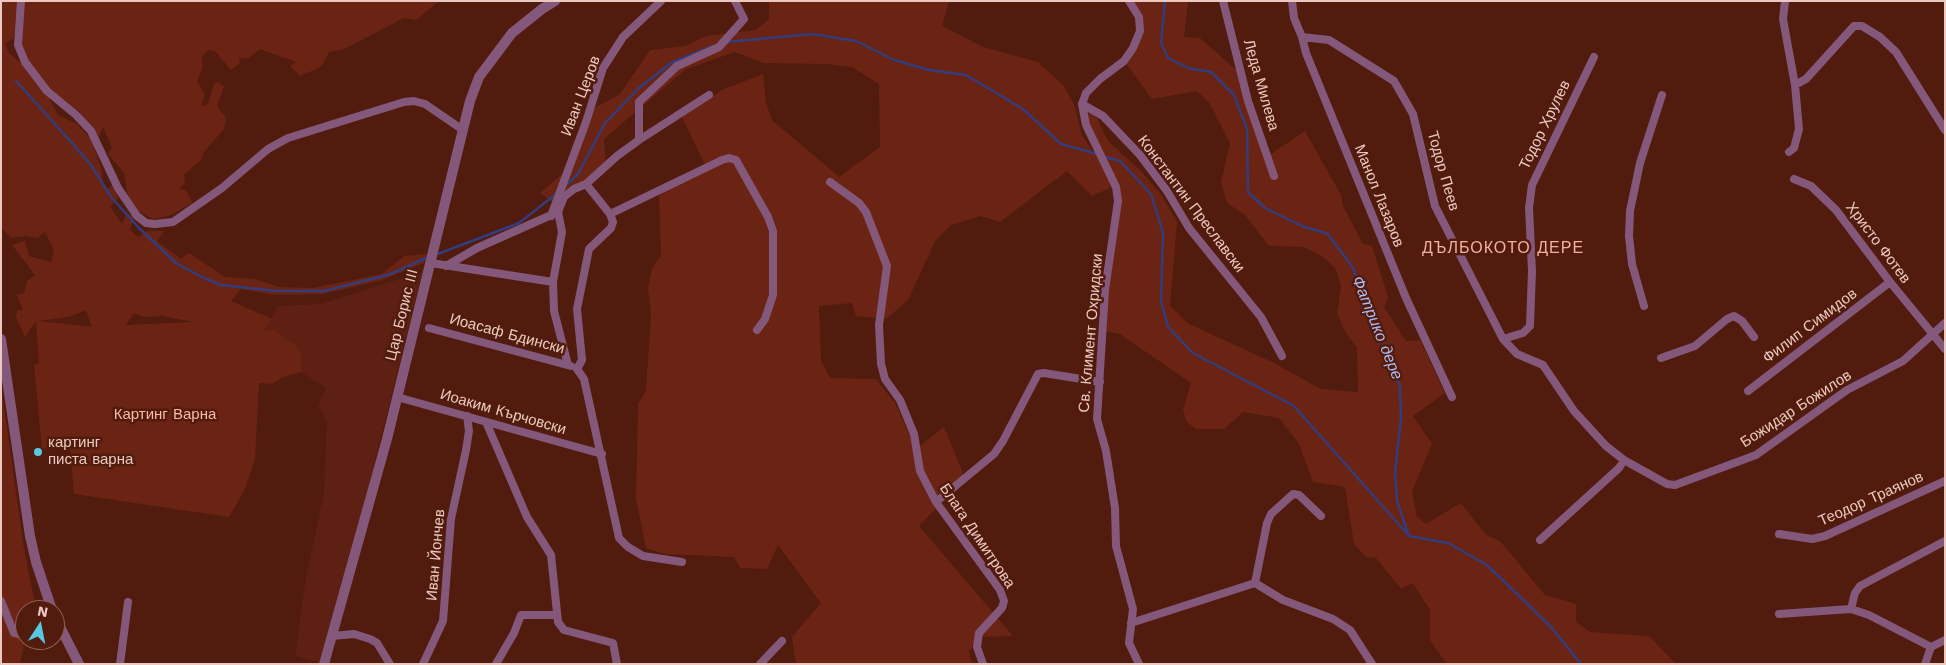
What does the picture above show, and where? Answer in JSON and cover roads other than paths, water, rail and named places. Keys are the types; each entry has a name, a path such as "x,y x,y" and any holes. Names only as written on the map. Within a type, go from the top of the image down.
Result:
{"street":[{"path":"21,1 18,45 25,62 47,91 76,115 91,131 118,188 138,216 146,222 155,224 173,222 222,188 268,149 288,138 404,102 414,101 425,104 463,130"},
{"name":"Цар Борис III","path":"324,664 397,397 470,101 479,77 512,33 555,1"},
{"name":"Иван Церов","path":"555,214 603,68 623,37 661,1"},
{"path":"639,140 640,102 677,66 719,47 744,19 735,1"},
{"path":"1082,104 1086,93 1124,60 1140,31 1139,17 1129,1"},
{"name":"Леда Милева","path":"1223,1 1248,101 1274,176"},
{"name":"Манол Лазаров","path":"1292,1 1294,18 1306,53 1406,298 1452,397"},
{"path":"1785,1 1783,19 1795,85 1799,128 1792,150"},
{"path":"1795,85 1806,79 1854,26 1862,26 1880,37 1896,52 1945,130"},
{"name":"Тодор Пеев","path":"1302,37 1329,40 1394,81 1413,114 1435,206 1504,339 1517,354 1543,365 1574,411 1606,446 1624,460"},
{"name":"Тодор Хрулев","path":"1504,339 1523,334 1530,326 1532,271 1529,208 1532,186 1594,57"},
{"path":"446,266 477,248 555,214 564,197 574,189 586,184 617,156 639,140 709,95"},
{"path":"1644,306 1632,264 1629,236 1630,212 1640,163 1662,95"},
{"name":"Св. Климент Охридски","path":"1082,104 1086,125 1116,187 1118,201 1105,290 1097,419 1106,451 1115,508 1116,546 1133,609 1129,643 1139,664"},
{"name":"Константин Преславски","path":"1082,104 1103,116 1140,155 1166,191 1189,228 1267,325 1282,356"},
{"path":"610,214 722,160 729,158 736,160 768,216 773,231 773,295 765,319 757,330"},
{"name":"Христо Фотев","path":"1794,178 1811,186 1836,210 1890,282 1945,349"},
{"name":"Блага Димитрова","path":"830,182 859,203 866,212 887,266 879,324 881,364 884,379 900,400 914,434 920,471 936,502 1000,590 1004,601 1002,608 979,633 977,647 982,660"},
{"path":"586,184 610,214 611,228 589,249 577,309 582,360 577,369 584,379 619,538 628,547 643,556 682,562"},
{"path":"555,214 562,232 553,282 554,311 568,365"},
{"path":"431,263 553,282"},
{"name":"Филип Симидов","path":"1748,391 1890,282"},
{"path":"1661,358 1695,346 1727,318 1734,316 1742,321 1754,337"},
{"name":"Божидар Божилов","path":"1624,460 1671,485 1756,455 1847,390 1903,361 1945,324"},
{"name":"Иоасаф Бдински","path":"429,328 577,369"},
{"path":"1,339 30,536 48,600"},
{"path":"936,502 994,454 1003,441 1038,374 1044,373 1100,382"},
{"name":"Иоаким Кърчовски","path":"397,397 602,454"},
{"name":"Иван Йончев","path":"422,664 443,622 451,519 469,431 467,416"},
{"path":"486,422 527,517 551,555 558,622 564,630 613,643 617,664"},
{"path":"1540,540 1619,468 1624,460"},
{"name":"Теодор Траянов","path":"1779,534 1812,540 1825,536 1945,482"},
{"path":"1255,583 1267,523 1279,505 1296,494 1321,516"},
{"path":"1851,609 1855,593 1860,586 1945,541"},
{"path":"1131,623 1255,583 1283,600 1333,619 1350,630 1372,664"},
{"path":"1,601 15,634"},
{"path":"120,664 128,602"},
{"path":"1778,614 1851,609 1869,615 1931,647"},
{"path":"496,664 514,633 520,615 557,615"},
{"path":"332,636 354,634 370,639 377,643 390,664"},
{"path":"65,637 79,664"},
{"path":"1925,664 1931,647 1945,640"},
{"path":"760,664 782,641"}],"waterway":[{"name":"Фатрико дере","path":"1165,1 1161,43 1168,58 1188,68 1211,72 1234,95 1247,129 1248,192 1265,208 1302,226 1328,234 1353,268 1400,387 1401,417 1395,473 1397,501 1409,536 1448,543 1487,565 1551,627 1581,664"},
{"path":"727,42 812,34 856,41 894,60 929,70 966,75 1023,109 1061,144 1097,154"},
{"path":"565,186 578,174 605,123 638,89 671,63 710,47"},
{"path":"16,81 91,165 111,197 138,227 177,264 204,278 221,285 277,291 324,291 391,274 428,257"},
{"path":"1102,156 1120,161 1151,194 1163,233 1161,301 1168,327 1193,353 1294,406 1409,536"},
{"path":"435,255 519,223 556,194"}],"place":[{"name":"картинг писта варна","path":"38,452"}],"district":[{"name":"ДЪЛБОКОТО ДЕРЕ","path":"1503,248"}],"park label":[{"name":"Картинг Варна","path":"165,415"}]}
